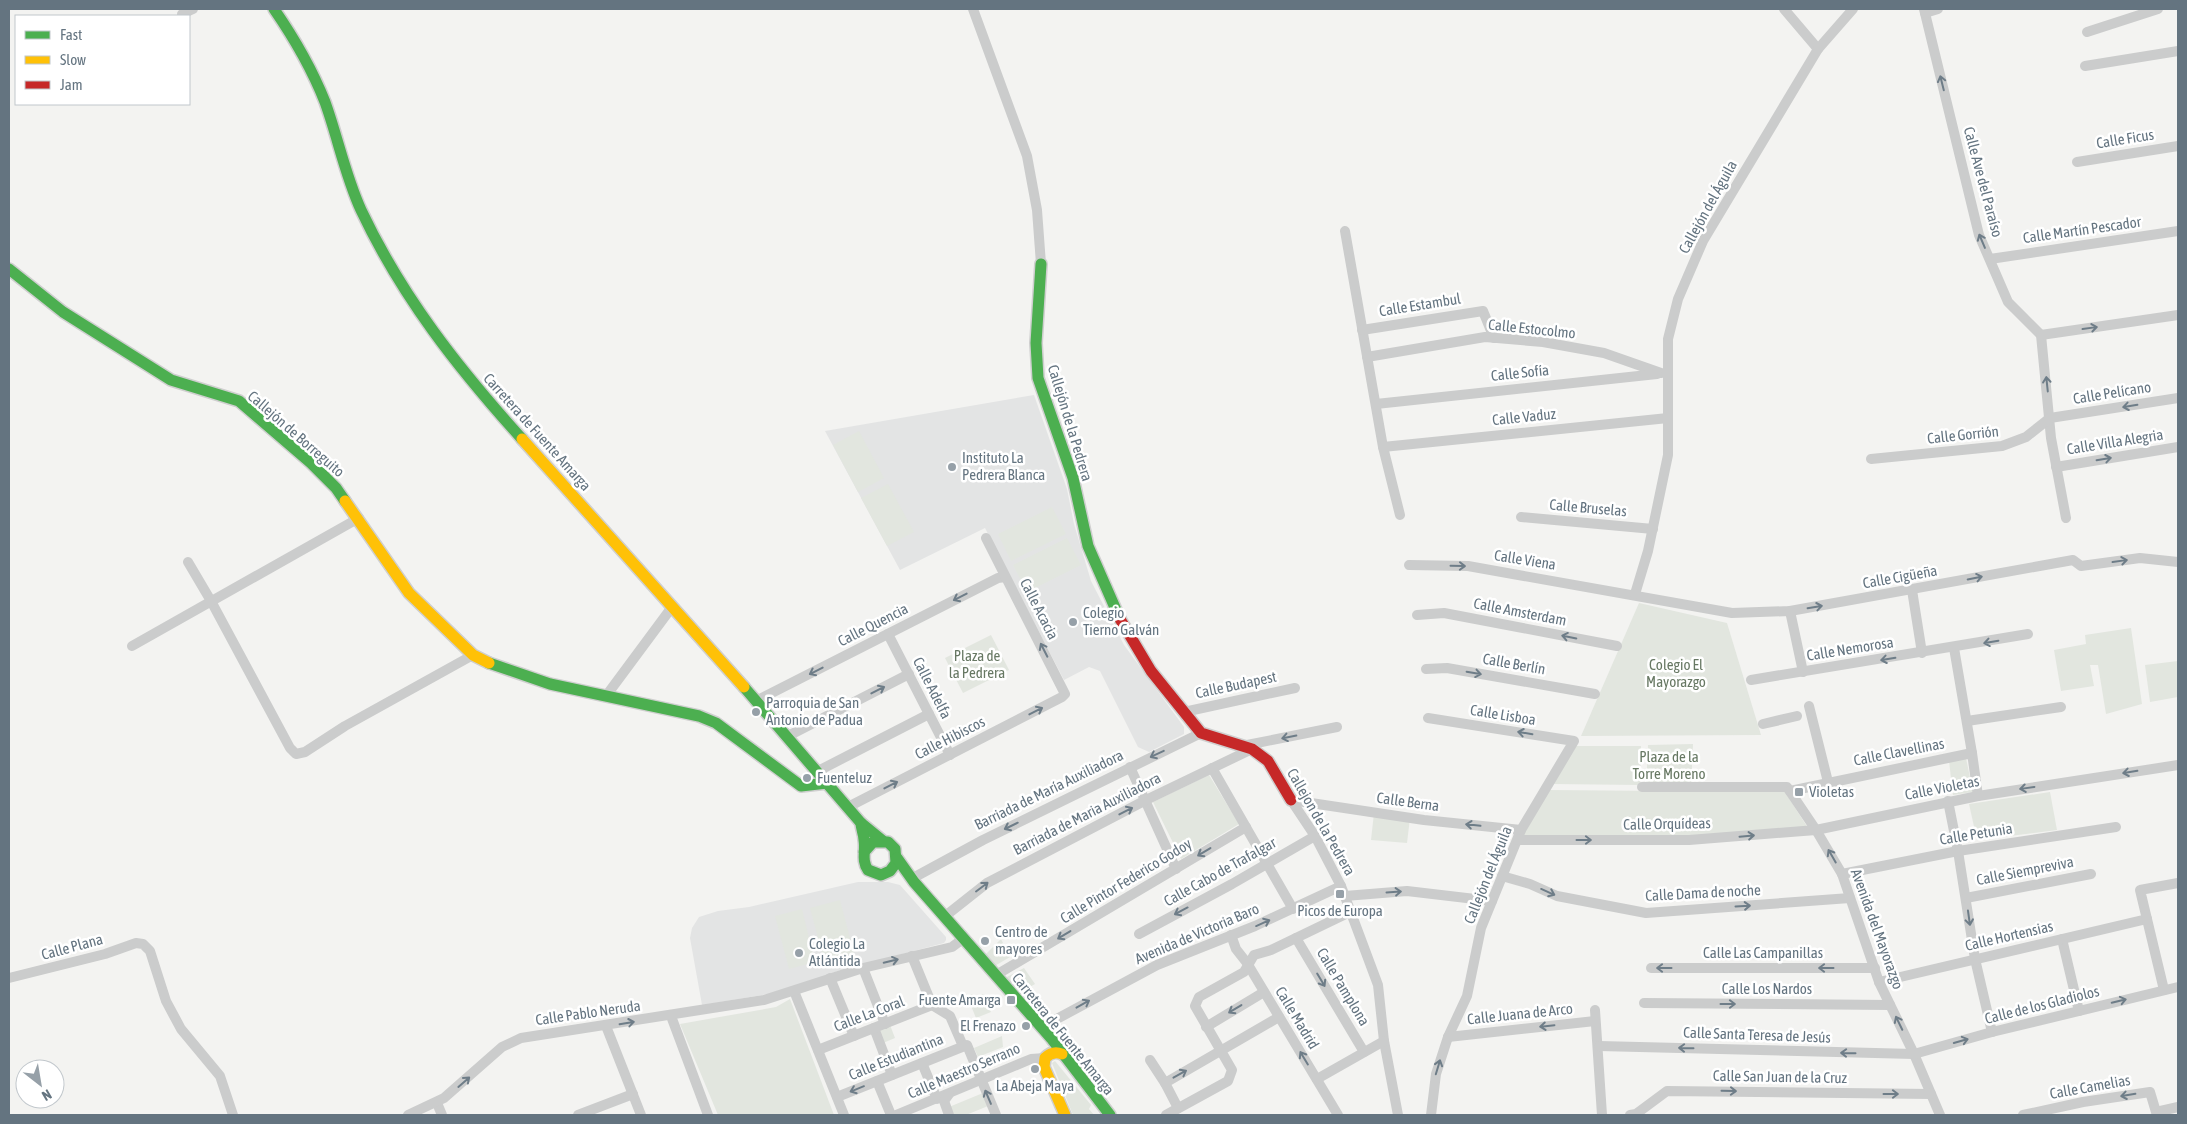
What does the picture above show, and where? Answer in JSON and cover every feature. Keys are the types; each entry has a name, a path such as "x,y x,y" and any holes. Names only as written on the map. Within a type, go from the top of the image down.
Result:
{"street":[{"path":"182,14 193,9"},
{"name":"Carretera de Fuente Amarga","path":"274,9 305,56 317,83 362,210 392,268 426,324 467,378 788,736 861,822 883,841"},
{"name":"Callejón de la Pedrera","path":"973,9 1032,178 1041,264 1036,343 1038,378 1073,478 1088,546 1096,571 1120,620 1151,671 1201,733"},
{"path":"1784,9 1818,49"},
{"name":"Callejón del Águila","path":"1635,594 1653,529 1668,455 1665,373 1668,339 1678,298 1703,241 1818,49 1853,9"},
{"path":"1924,11 1938,9"},
{"path":"2087,32 2158,9"},
{"name":"Calle Ave del Paraíso","path":"1924,11 1979,235 2008,302 2041,335"},
{"path":"2085,66 2178,50"},
{"name":"Calle Ficus","path":"2076,162 2178,146"},
{"path":"1345,231 1383,447 1400,515"},
{"name":"Calle Martín Pescador","path":"1990,259 2178,231"},
{"name":"Callejón de Borreguito","path":"9,269 63,312 171,380 239,401 311,463 336,488 409,592 472,655 492,665 550,684 708,720 716,723 800,786 827,782"},
{"name":"Calle Estambul","path":"1362,330 1483,310 1494,338"},
{"path":"2066,518 2056,467 2041,335 2178,315"},
{"name":"Calle Estocolmo","path":"1367,357 1485,337 1543,342 1604,353 1665,373"},
{"name":"Calle Sofía","path":"1376,404 1665,373"},
{"name":"Calle Pelícano","path":"2050,418 2178,398"},
{"name":"Calle Vaduz","path":"1383,447 1668,418"},
{"name":"Calle Gorrión","path":"1871,459 2002,446 2026,437 2050,418"},
{"name":"Calle Villa Alegria","path":"2056,467 2178,447"},
{"name":"Calle Bruselas","path":"1521,516 1653,529"},
{"path":"132,646 358,518"},
{"name":"Calle Acacia","path":"986,538 1065,694"},
{"name":"Calle Cigüeña","path":"1732,613 1790,611 2073,560 2081,566 2140,558 2178,562"},
{"path":"188,562 290,748 296,754 305,752 345,726 472,655"},
{"name":"Calle Viena","path":"1409,565 1468,566 1635,594 1732,613"},
{"name":"Calle Quencia","path":"756,701 998,578 1005,577"},
{"path":"1912,590 1922,653"},
{"path":"606,696 672,607"},
{"path":"1790,611 1803,672"},
{"name":"Calle Amsterdam","path":"1417,615 1444,613 1617,646"},
{"name":"Calle Adelfa","path":"888,634 950,755"},
{"name":"Calle Nemorosa","path":"1751,680 1954,648 2028,634"},
{"path":"1954,648 1978,796"},
{"name":"Calle Berlín","path":"1426,669 1447,668 1595,694"},
{"path":"788,736 909,674"},
{"name":"Calle Budapest","path":"1184,712 1294,688"},
{"name":"Calle Hibiscos","path":"848,807 1062,698 1065,694"},
{"path":"1809,706 1828,782"},
{"path":"1967,721 2061,707"},
{"path":"818,771 929,714"},
{"path":"1763,724 1797,716"},
{"name":"Calle Lisboa","path":"1428,718 1574,741"},
{"path":"1239,746 1337,727"},
{"name":"Callejon de la Pedrera","path":"1201,733 1252,750 1268,761 1315,836 1352,911 1359,937 1378,985 1384,1041 1397,1115"},
{"name":"Barriada de María Auxiliadora","path":"913,880 974,844 1201,733"},
{"name":"Callejón del Águila","path":"1430,1115 1436,1074 1448,1037 1467,996 1481,928 1520,835 1574,741"},
{"name":"Barriada de Maria Auxiliadora","path":"944,917 987,882 1146,800 1252,750"},
{"name":"Calle Clavellinas","path":"1642,787 1789,789 1972,753"},
{"name":"Calle Violetas","path":"1816,830 1978,796 2075,782 2178,764"},
{"path":"1130,767 1176,869"},
{"path":"1212,768 1293,909"},
{"name":"Avenida del Mayorazgo","path":"1789,789 1842,874 1879,982 1914,1054 1940,1115"},
{"name":"Calle Berna","path":"1291,800 1520,835"},
{"path":"1948,802 1958,851 1975,959 1992,1032"},
{"path":"861,822 864,839 863,862 868,870 876,874 898,875 913,880"},
{"name":"Calle Pintor Federico Godoy","path":"996,975 1246,827"},
{"name":"Calle Petunia","path":"1842,874 1958,851 2116,827"},
{"name":"Calle Orquídeas","path":"1520,835 1689,840 1816,830"},
{"name":"Calle Cabo de Trafalgar","path":"1139,934 1268,864 1315,836"},
{"path":"864,852 873,842 883,841 895,849 897,858 894,868 886,874"},
{"name":"Carretera de Fuente Amarga","path":"897,858 900,865 944,917 1051,1038 1110,1115"},
{"name":"Calle Siempreviva","path":"1966,898 2091,874"},
{"name":"Calle Dama de noche","path":"1502,876 1530,884 1557,896 1646,913 1850,898"},
{"path":"2164,990 2140,890 2178,883"},
{"path":"1343,891 1407,891 1492,901"},
{"name":"Avenida de Victoria Baro","path":"1044,1032 1157,965 1293,909 1343,891"},
{"path":"1150,1060 1165,1083 1174,1112 1228,1081 1232,1070 1195,1006 1199,997 1244,972 1247,963 1254,955 1296,938 1352,911"},
{"name":"Calle Hortensias","path":"1879,982 2146,919"},
{"name":"Calle Madrid","path":"1231,935 1236,949 1247,963 1338,1115"},
{"name":"Calle Pablo Neruda","path":"408,1115 437,1103 467,1080 495,1053 512,1041 755,1002 864,968 952,947 964,938"},
{"name":"Calle Pamplona","path":"1296,938 1364,1052"},
{"path":"2062,939 2079,1011"},
{"name":"Calle Plana","path":"9,978 105,954 136,943 143,944 150,951 166,1001 180,1029 220,1076 233,1115"},
{"path":"912,956 932,1005 950,1016 996,1115"},
{"path":"864,968 885,1024"},
{"name":"Calle Las Campanillas","path":"1651,968 1875,968"},
{"path":"830,978 854,1036"},
{"name":"Calle de los Gladiolos","path":"1914,1054 1992,1032 2178,987"},
{"path":"794,991 844,1115"},
{"path":"1206,1027 1264,992"},
{"name":"Calle Los Nardos","path":"1644,1003 1890,1004"},
{"name":"Calle La Coral","path":"818,1050 932,1005"},
{"path":"1595,1010 1602,1115"},
{"path":"671,1016 708,1115"},
{"path":"1165,1083 1279,1017"},
{"name":"Calle Juana de Arco","path":"1448,1037 1595,1021"},
{"path":"606,1026 641,1115"},
{"path":"874,1028 892,1075"},
{"path":"1044,1032 1046,1056 1044,1067 1065,1115"},
{"path":"1316,1079 1384,1041"},
{"name":"Calle Estudiantina","path":"837,1097 965,1046"},
{"name":"Calle Santa Teresa de Jesús","path":"1598,1046 1914,1054"},
{"path":"1046,1056 1055,1052 1062,1054"},
{"name":"Calle Maestro Serrano","path":"896,1115 1031,1059 1046,1056"},
{"path":"922,1063 937,1099"},
{"path":"877,1081 891,1115"},
{"name":"Calle San Juan de la Cruz","path":"1633,1115 1667,1090 1931,1094"},
{"name":"Calle Camelias","path":"2022,1115 2083,1102 2150,1092 2156,1112 2178,1107"},
{"path":"578,1115 632,1094"},
{"path":"949,1094 944,1101 949,1115"},
{"path":"437,1103 442,1115"}],"shaded area":[{"path":"1034,395 1067,489 1074,524 1091,581 1124,645 1184,727 1184,734 1149,752 1138,747 1100,671 1089,667 1064,680 985,528 900,570 825,431"},
{"name":"Colegio La Atlántida","path":"858,882 888,882 900,885 946,937 944,943 838,971 780,992 702,1005 690,938 692,928 699,917 718,911 749,907"}],"green space":[{"path":"859,431 884,478 858,492 833,445"},
{"path":"888,484 914,532 887,546 861,498"},
{"path":"1052,507 1066,534 1011,561 998,534"},
{"path":"1067,538 1081,565 1027,592 1013,565"},
{"name":"Colegio El Mayorazgo","path":"1639,603 1727,623 1761,735 1581,736"},
{"path":"2131,628 2142,704 2106,714 2098,665 2090,665 2094,686 2061,691 2054,650 2086,644 2085,635"},
{"name":"Plaza de la Pedrera","path":"991,635 1009,670 963,693 945,658"},
{"path":"2178,661 2178,697 2150,702 2145,665"},
{"name":"Plaza de la Torre Moreno","path":"1693,744 1691,787 1646,788 1648,745"},
{"path":"1576,746 1641,746 1640,785 1552,784"},
{"path":"1966,758 1973,792 1953,795 1949,761"},
{"path":"1209,775 1239,824 1181,859 1153,802"},
{"path":"1548,790 1785,792 1808,828 1668,837 1522,836"},
{"path":"2050,792 2057,830 1977,840 1969,804"},
{"path":"1374,813 1410,818 1407,843 1371,840"},
{"path":"840,900 854,953 824,961 810,908"},
{"path":"802,909 815,962 789,969 775,916"},
{"path":"1001,939 1010,957 993,967 984,956"},
{"path":"1024,968 1035,984 1019,993 1003,979"},
{"path":"972,994 974,998 983,994 991,1012 976,1018 967,996"},
{"path":"790,999 834,1115 718,1115 680,1024 776,1007"},
{"path":"890,1025 895,1038 883,1043 877,1030"},
{"path":"1002,1036 1003,1047 978,1057 974,1048"},
{"path":"1055,1061 1091,1105 1089,1109 1094,1115 1073,1115 1052,1063"},
{"path":"983,1093 988,1106 966,1115 953,1115 949,1107"}],"traffic: fast":[{"path":"274,9 289,31 320,90 355,197 394,273 454,358 522,439"},
{"path":"1041,264 1036,343 1038,378 1073,478 1088,546 1120,619"},
{"path":"9,269 63,312 171,380 239,401 311,463 336,488 345,501"},
{"path":"489,663 550,684 699,716 716,723 801,786 827,783"},
{"path":"744,687 861,823 883,841"},
{"path":"861,823 864,836 864,844 864,848 864,852 864,855 865,863 868,870 881,875 890,871 896,863 895,849 888,842 873,842 864,852"},
{"path":"897,858 914,882 1051,1038 1110,1115"}],"traffic: slow":[{"path":"522,439 744,687"},
{"path":"345,501 409,593 473,655 489,663"},
{"path":"1062,1054 1055,1053 1049,1055 1045,1058 1044,1067 1065,1115"}],"traffic: jam":[{"path":"1120,619 1151,671 1201,733 1252,749 1268,761 1291,800"}],"place":[{"name":"Instituto La Pedrera Blanca","path":"952,467"},
{"name":"Colegio Tierno Galván","path":"1073,622"},
{"name":"Parroquia de San Antonio de Padua","path":"756,712"},
{"name":"Fuenteluz","path":"807,778"},
{"name":"Violetas","path":"1799,792"},
{"name":"Picos de Europa","path":"1340,894"},
{"name":"Centro de mayores","path":"985,941"},
{"name":"Colegio La Atlántida","path":"799,953"},
{"name":"Fuente Amarga","path":"1011,1000"},
{"name":"El Frenazo","path":"1026,1026"},
{"name":"La Abeja Maya","path":"1035,1069"}]}
